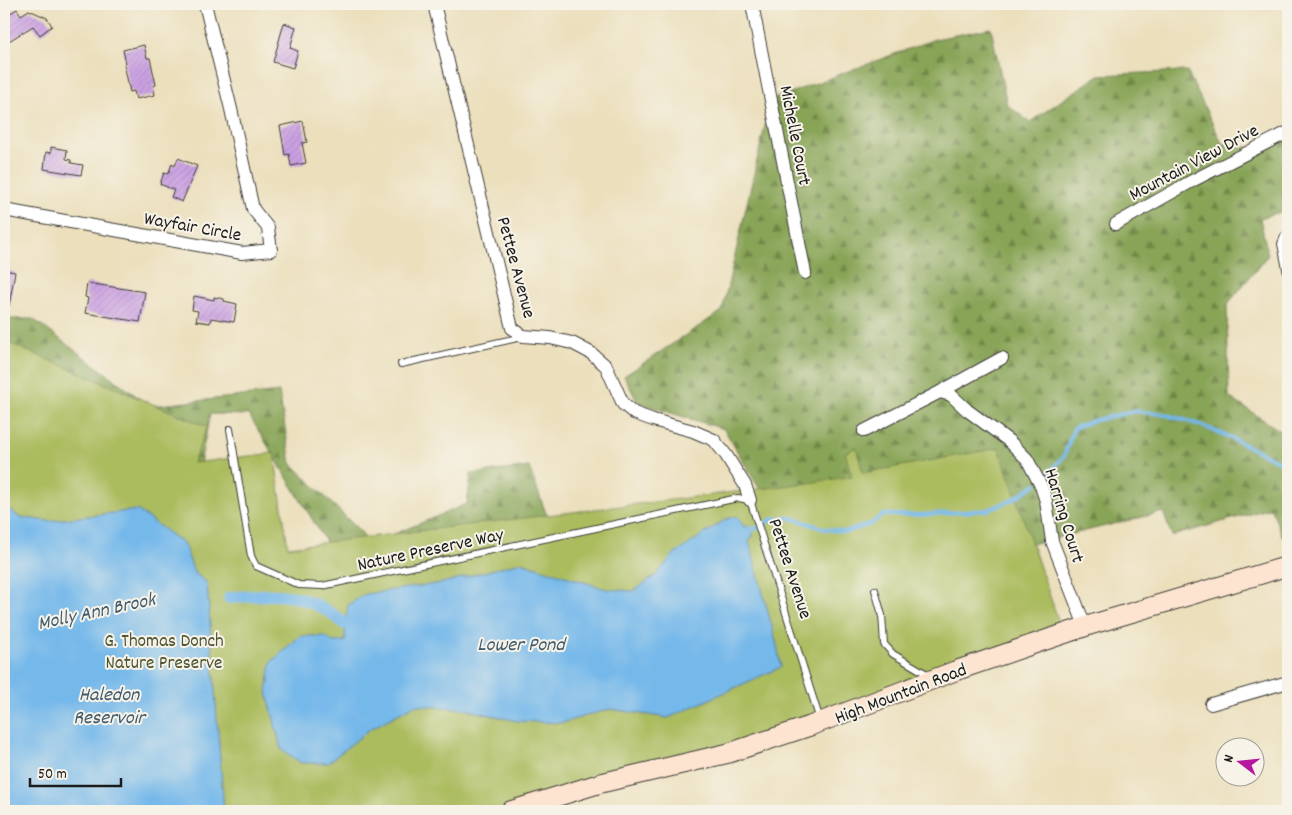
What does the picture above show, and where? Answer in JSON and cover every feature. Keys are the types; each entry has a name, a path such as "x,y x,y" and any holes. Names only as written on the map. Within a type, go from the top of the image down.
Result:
{"main road":[{"name":"High Mountain Road","path":"510,811 601,783 729,753 1085,626 1288,566"}],"street":[{"name":"Wayfair Circle","path":"4,210 242,254 271,250 268,228 253,209 205,4"},
{"name":"Pettee Avenue","path":"434,4 512,328 523,336 550,338 572,343 592,353 606,366 623,404 634,413 693,431 714,440 745,485 750,500"},
{"name":"Michelle Court","path":"752,4 805,273"},
{"name":"Mountain View Drive","path":"1116,224 1192,181 1288,132"},
{"path":"864,431 1002,358"},
{"name":"Harring Court","path":"940,392 951,395 967,410 1009,441 1028,459 1046,501 1052,541 1085,626"},
{"path":"1212,704 1288,682"}],"lane":[{"path":"1288,235 1284,236 1281,244 1288,279"},
{"path":"401,364 523,336"},
{"name":"Nature Preserve Way","path":"230,429 251,556 256,566 299,585 322,586 738,498 750,500"},
{"name":"Pettee Avenue","path":"750,500 820,722"},
{"path":"875,590 882,615 884,644 893,654 935,679"}],"green space":[{"path":"991,28 1007,105 1030,122 1099,75 1187,71 1222,143 1257,149 1288,134 1288,210 1260,218 1268,255 1227,305 1229,397 1288,436 1288,537 1283,538 1271,508 1172,536 1163,512 983,556 372,543 467,504 471,474 529,467 556,540 766,500 724,429 638,403 624,376 722,311 771,100 935,39"},
{"path":"4,319 33,319 150,406 279,392 291,463 372,543 326,542 249,415 210,414 184,544 4,505"},
{"name":"G. Thomas Donch Nature Preserve","path":"4,341 207,427 193,463 274,453 288,547 852,476 845,453 856,447 863,473 999,448 1063,634 810,726 511,811 4,811"}],"water":[{"name":"Haledon Reservoir","path":"4,505 19,517 48,521 137,510 184,544 194,572 207,583 224,811 4,811"},
{"name":"Lower Pond","path":"737,516 744,527 751,525 753,536 749,541 777,645 781,667 668,718 610,709 562,723 517,721 464,709 415,705 370,729 328,763 301,763 281,749 267,692 271,662 300,636 325,636 333,642 345,641 348,605 365,594 442,583 521,562 606,589 634,591 657,574 673,555 726,519"}],"building":[{"path":"17,9 21,15 29,10 47,18 52,26 40,35 33,26 9,41 4,33 4,17"},
{"path":"284,23 296,27 290,48 298,51 293,68 273,62"},
{"path":"144,45 147,58 150,58 156,85 153,86 155,95 136,99 134,91 130,92 123,50"},
{"path":"303,121 307,142 302,143 306,163 291,166 289,154 285,155 280,126"},
{"path":"51,147 67,150 66,159 71,160 71,163 83,165 81,175 44,169 46,152 51,153"},
{"path":"178,158 197,166 182,202 171,197 174,190 160,184 164,173 168,174 172,164 175,166"},
{"path":"4,270 15,272 9,306 4,305"},
{"path":"87,283 145,292 140,322 85,313 88,298 85,297"},
{"path":"194,296 214,300 214,297 237,304 234,322 211,318 210,323 196,321 198,311 192,310"}],"waterway":[{"name":"Molly Ann Brook","path":"1042,480 1064,456 1074,428 1092,421 1135,411 1163,414 1198,424 1288,466"},
{"name":"Molly Ann Brook","path":"748,533 773,519 792,518 825,529 846,532 871,524 882,515 921,515 988,510 1012,500 1036,484"},
{"path":"229,598 262,595 290,596 317,605 345,624"}]}
